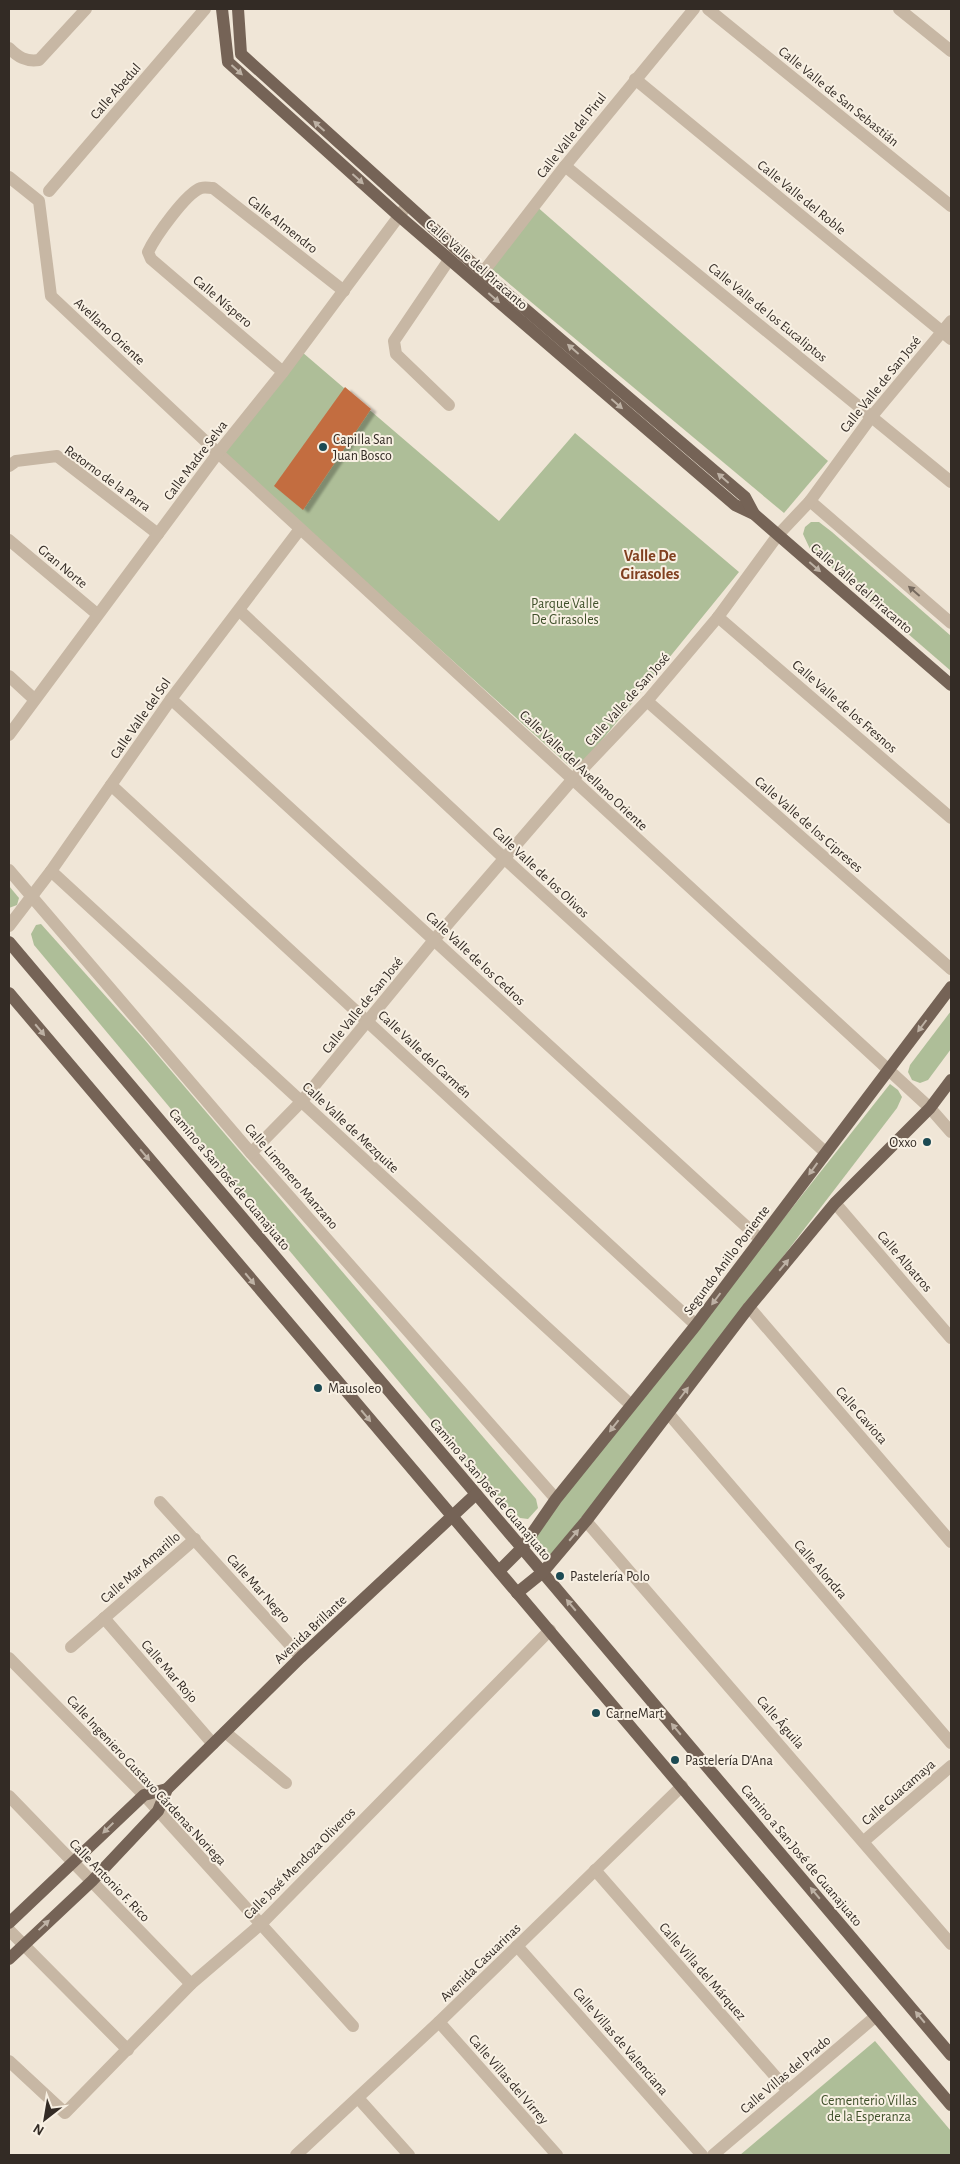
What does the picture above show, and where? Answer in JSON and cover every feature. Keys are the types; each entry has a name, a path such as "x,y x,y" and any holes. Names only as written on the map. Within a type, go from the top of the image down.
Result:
{"main road":[{"name":"Calle Valle del Piracanto","path":"222,9 228,62 399,216 453,254"},
{"name":"Calle Valle del Piracanto","path":"238,9 241,54 407,206 453,254 735,505 754,514 951,684"},
{"name":"Camino a San José de Guanajuato","path":"9,942 951,2054"},
{"name":"Segundo Anillo Poniente","path":"499,1572 522,1548 556,1499 696,1325 951,987"},
{"path":"9,993 951,2105"},
{"path":"518,1593 543,1572 586,1521 750,1307 835,1203 930,1108 951,1080"},
{"name":"Avenida Brillante","path":"9,1958 92,1881 158,1811 168,1789 224,1732 300,1657 476,1494"},
{"path":"9,1923 144,1795 168,1789"}],"street":[{"path":"9,48 18,56 30,62 39,60 86,9"},
{"name":"Calle Valle del Pirul","path":"479,277 565,166 694,9"},
{"name":"Calle Valle de San Sebastián","path":"708,9 951,206"},
{"path":"899,9 951,51"},
{"name":"Calle Abedul","path":"49,191 206,10"},
{"name":"Calle Valle del Roble","path":"635,79 947,335"},
{"name":"Calle Valle de los Eucaliptos","path":"565,166 951,482"},
{"name":"Avellano Oriente","path":"9,177 39,201 51,296 218,454"},
{"name":"Calle Níspero","path":"202,188 191,194 155,238 148,252 151,259 283,372"},
{"name":"Calle Almendro","path":"202,188 213,188 344,291"},
{"name":"Calle Madre Selva","path":"9,735 97,614 218,454 283,372 407,206"},
{"path":"449,405 396,354 394,341 453,254"},
{"name":"Calle Valle de San José","path":"251,1153 301,1102 369,1022 434,940 505,860 572,780 647,701 718,617 778,535 810,501 872,416 947,335 951,321"},
{"name":"Calle Valle del Avellano Oriente","path":"218,454 889,1070 930,1108 951,1132"},
{"name":"Retorno de la Parra","path":"9,466 16,462 57,456 158,534"},
{"path":"810,501 951,623"},
{"name":"Calle Valle del Sol","path":"9,926 51,871 171,699 240,611 300,529"},
{"name":"Gran Norte","path":"9,540 97,614"},
{"name":"Calle Valle de los Olivos","path":"240,611 505,860 825,1152"},
{"name":"Calle Valle de los Fresnos","path":"718,617 951,818"},
{"path":"9,676 34,699"},
{"name":"Calle Valle de los Cedros","path":"171,699 760,1240"},
{"name":"Calle Valle de los Cipreses","path":"647,701 951,969"},
{"name":"Calle Valle del Carmén","path":"111,785 696,1325"},
{"name":"Calle Limonero Manzano","path":"9,870 251,1153 556,1499"},
{"name":"Calle Valle de Mezquite","path":"51,871 631,1405"},
{"name":"Calle Albatros","path":"835,1203 951,1338"},
{"name":"Calle Gaviota","path":"750,1307 951,1542"},
{"name":"Calle Alondra","path":"668,1413 951,1744"},
{"name":"Calle Mar Negro","path":"160,1502 300,1657"},
{"name":"Calle Águila","path":"586,1521 951,1944"},
{"name":"Calle Mar Amarillo","path":"71,1647 195,1540"},
{"name":"Calle Mar Rojo","path":"104,1618 213,1744"},
{"name":"Calle José Mendoza Oliveros","path":"9,2061 65,2113 191,1984 261,1924 550,1630"},
{"name":"Calle Ingeniero Gustavo Cárdenas Noriega","path":"9,1658 144,1795 353,2026"},
{"path":"224,1732 286,1783"},
{"name":"Calle Guacamaya","path":"864,1841 951,1766"},
{"name":"Avenida Casuarinas","path":"296,2155 439,2022 682,1786"},
{"name":"Calle Antonio F. Rico","path":"9,1796 191,1984"},
{"name":"Calle Villa del Márquez","path":"595,1870 788,2091"},
{"path":"9,1930 128,2050"},
{"name":"Calle Villas de Valenciana","path":"517,1946 702,2155"},
{"name":"Calle Villas del Prado","path":"713,2155 876,2016"},
{"name":"Calle Villas del Virrey","path":"439,2022 557,2155"},
{"path":"358,2098 410,2155"}],"green space":[{"path":"535,205 828,461 784,513 488,266"},
{"name":"Parque Valle De Girasoles","path":"302,352 499,521 575,433 739,572 576,772 224,454"},
{"path":"811,522 819,522 832,532 951,636 951,671 810,549 803,534 805,527"},
{"path":"9,886 19,898 17,905 9,908"},
{"path":"41,924 144,1039 536,1499 538,1508 528,1519 513,1517 502,1505 34,945 31,934 36,925"},
{"path":"951,1011 951,1049 928,1080 920,1083 912,1080 908,1072 910,1065"},
{"path":"890,1084 898,1090 902,1097 897,1108 556,1552 545,1556 538,1551 533,1541 540,1526"},
{"name":"Cementerio Villas de la Esperanza","path":"875,2041 951,2131 951,2155 740,2155"}],"building":[{"name":"Capilla San Juan Bosco","path":"345,387 371,409 303,510 274,486"}],"place":[{"name":"Capilla San Juan Bosco","path":"323,447"},
{"name":"Oxxo","path":"927,1142"},
{"name":"Mausoleo","path":"318,1388"},
{"name":"Pastelería Polo","path":"560,1576"},
{"name":"CarneMart","path":"596,1713"},
{"name":"Pastelería D'Ana","path":"675,1760"}],"district":[{"name":"Valle De Girasoles","path":"650,564"}]}
